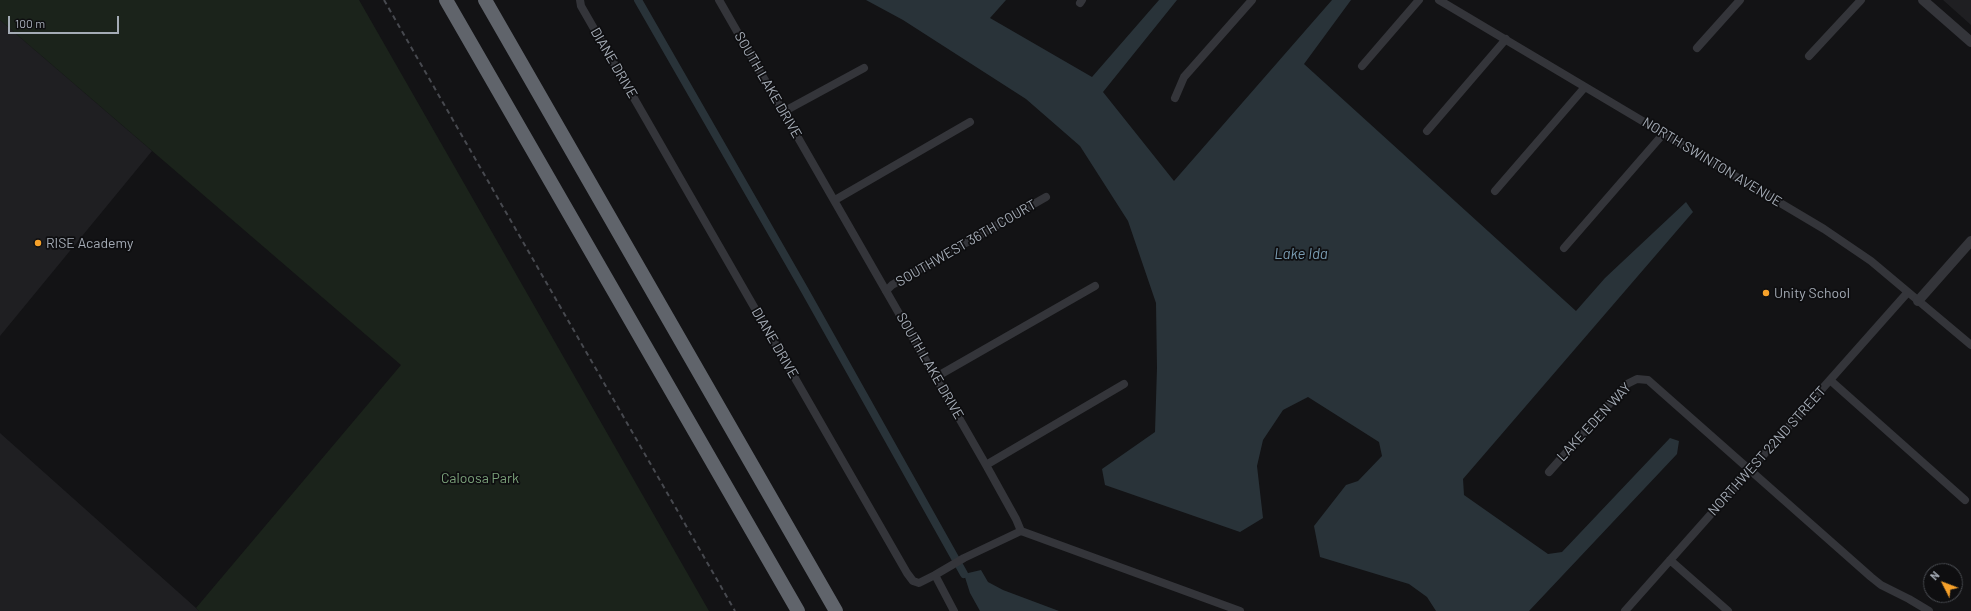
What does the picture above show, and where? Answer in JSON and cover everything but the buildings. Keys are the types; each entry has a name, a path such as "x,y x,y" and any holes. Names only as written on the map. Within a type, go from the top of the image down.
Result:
{"highway":[{"path":"446,0 798,611"},
{"path":"485,0 836,611"}],"street":[{"name":"DIANE DRIVE","path":"580,0 585,13 907,573 914,581 919,583 936,575 964,558 1021,531"},
{"name":"SOUTH LAKE DRIVE","path":"719,0 986,464 1021,531"},
{"path":"1175,98 1184,76 1252,0"},
{"path":"1362,66 1419,0"},
{"name":"NORTH SWINTON AVENUE","path":"1439,0 1824,229 1871,261 1971,345"},
{"path":"1697,48 1740,0"},
{"path":"1809,56 1861,0"},
{"path":"1924,0 1971,42"},
{"path":"1427,131 1506,40"},
{"path":"783,112 864,68"},
{"path":"1495,191 1585,86"},
{"path":"835,200 970,122"},
{"path":"1564,248 1664,133"},
{"name":"SOUTHWEST 36TH COURT","path":"886,291 892,285 1046,197"},
{"path":"1918,301 1971,240"},
{"path":"936,377 1095,286"},
{"name":"NORTHWEST 22ND STREET","path":"1625,611 1908,292"},
{"name":"LAKE EDEN WAY","path":"1549,472 1627,384 1632,381 1643,379 1653,384 1750,470"},
{"path":"1830,380 1965,500"},
{"path":"986,464 1124,384"},
{"path":"1750,470 1876,581 1929,611"},
{"path":"1021,531 1240,611"},
{"path":"1670,560 1728,611"},
{"path":"936,575 954,611"}],"shaded area":[{"path":"1943,0 1971,0 1971,25"},
{"name":"RISE Academy","path":"0,20 152,151 0,336"},
{"path":"0,433 196,608 199,611 0,611"}],"green space":[{"name":"Caloosa Park","path":"0,0 359,0 709,611 199,611 196,608 401,365 0,20"}],"water":[{"name":"Lake Ida","path":"866,0 1006,0 990,18 1092,77 1159,0 1177,0 1103,92 1174,181 1332,0 1351,0 1304,64 1576,311 1605,278 1686,202 1693,212 1463,479 1464,495 1548,554 1562,552 1670,438 1679,441 1677,454 1529,611 1436,611 1427,597 1409,584 1320,557 1314,526 1346,485 1358,481 1382,456 1379,442 1308,397 1283,410 1263,440 1257,466 1263,518 1240,532 1105,485 1102,469 1155,432 1157,368 1156,303 1128,221 1080,146 1026,99 903,20"},
{"path":"981,570 988,582 1003,590 1059,611 980,611 970,593 964,574"}],"waterway":[{"path":"638,0 804,289 964,574"}],"railway":[{"path":"384,0 735,611"}],"place":[{"name":"RISE Academy","path":"38,243"},
{"name":"Unity School","path":"1766,293"}]}
